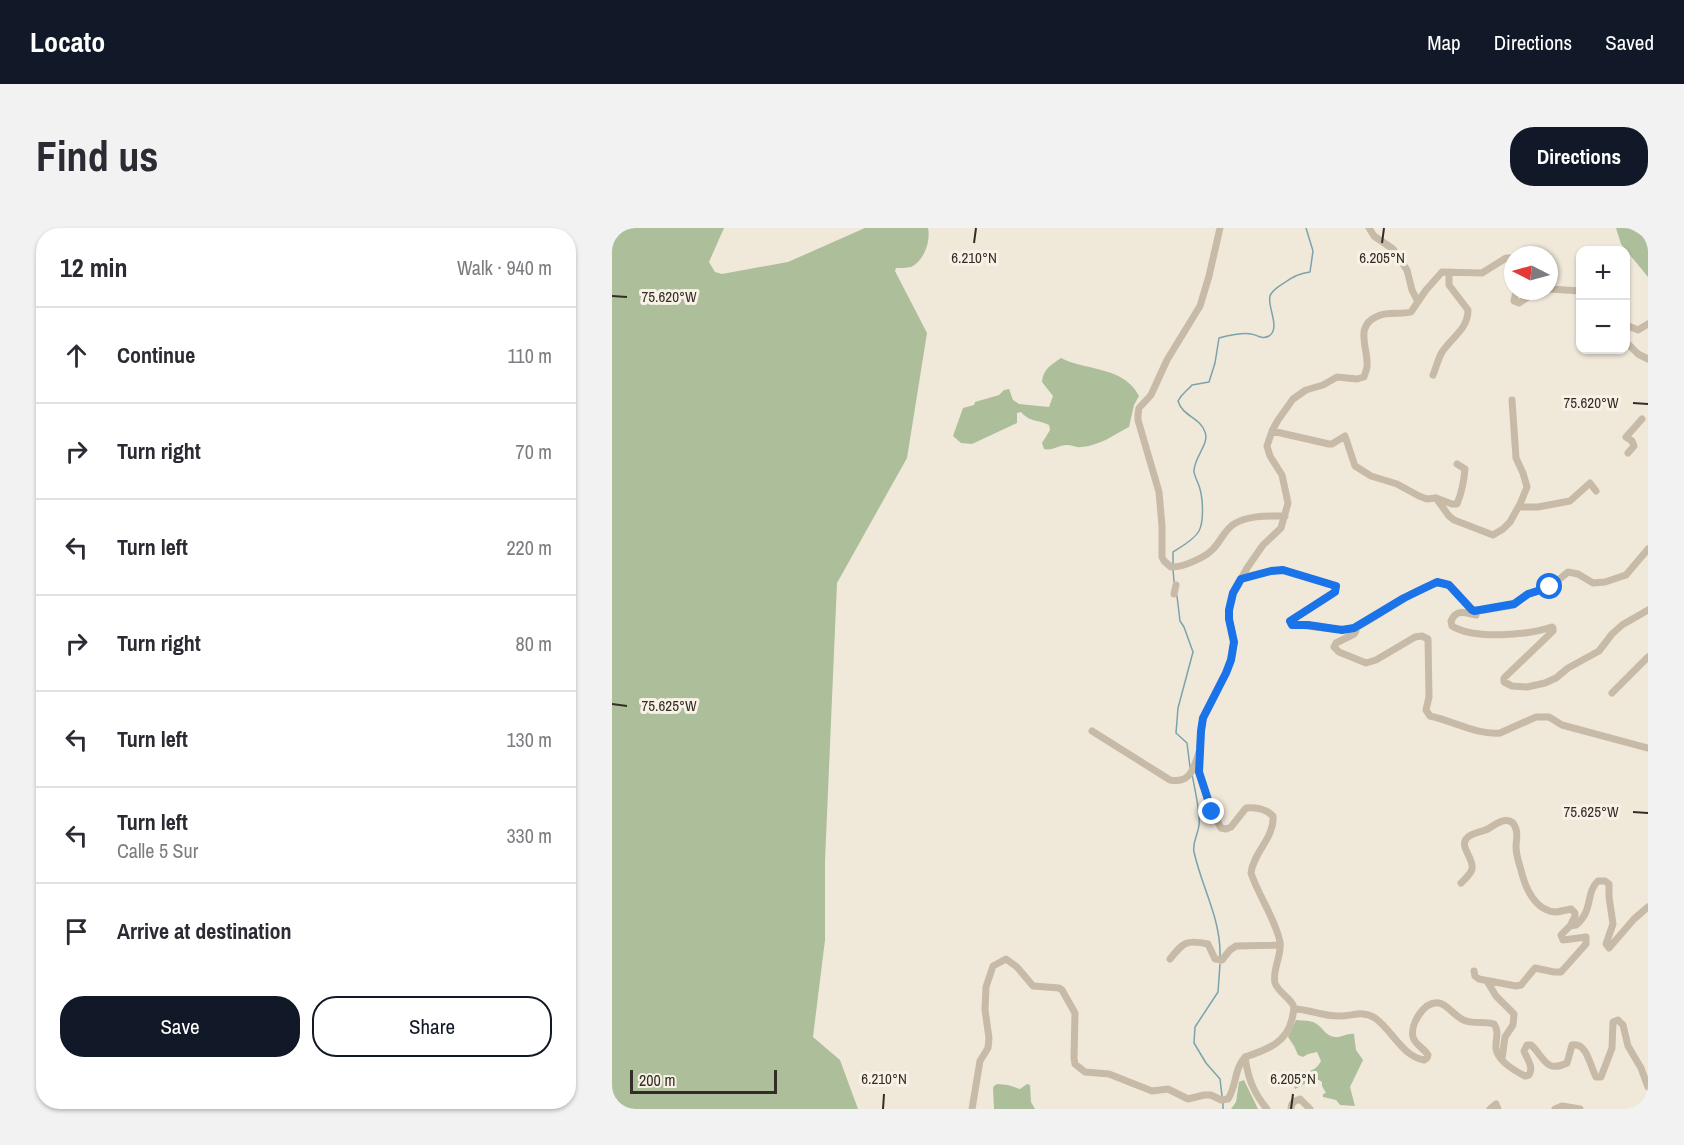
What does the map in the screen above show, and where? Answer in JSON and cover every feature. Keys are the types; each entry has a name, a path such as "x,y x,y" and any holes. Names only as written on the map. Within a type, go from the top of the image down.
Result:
{"street":[{"path":"1220,228 1200,306 1167,360 1151,395 1139,408 1138,420 1159,492 1162,557 1173,567 1183,566 1208,553 1234,524 1265,516 1285,516"},
{"path":"1369,228 1374,236 1393,249 1407,270 1418,302"},
{"path":"972,1109 980,1061 988,1048 990,1038 985,1010 986,987 993,966 1006,959 1017,967 1033,986 1059,988 1067,998 1075,1013 1074,1058 1079,1068 1085,1072 1109,1074 1152,1091 1171,1090 1188,1099 1211,1095 1223,1100 1228,1099 1232,1093 1239,1063 1245,1057 1270,1048 1285,1035 1294,1009 1276,986 1280,945 1251,873 1252,865 1274,822 1273,816 1254,807 1245,808 1232,827 1221,828 1212,812 1199,772 1203,718 1231,660 1234,642 1229,610 1233,593 1263,545 1281,528 1288,503 1282,475 1267,448 1272,431 1293,399 1306,390 1323,385 1337,377 1357,380 1364,377 1367,366 1363,332 1365,326 1375,316 1411,312 1442,272 1482,273 1504,259"},
{"path":"1432,375 1443,351 1461,330 1467,317 1468,310 1449,285 1449,272"},
{"path":"1558,289 1576,290"},
{"path":"1630,327 1638,330 1648,324"},
{"path":"1630,346 1638,354 1648,359"},
{"path":"1638,354 1648,351"},
{"path":"1436,498 1454,520 1492,535 1510,522 1527,486 1516,458 1512,400"},
{"path":"1628,453 1634,446 1632,441 1626,437 1642,419"},
{"path":"1272,431 1329,444 1345,436 1355,466 1371,476 1397,484 1419,496 1427,499 1436,498 1452,504 1457,504 1465,472 1465,469 1456,464"},
{"path":"1519,507 1539,507 1570,501 1590,483 1596,491"},
{"path":"1241,579 1283,570 1336,586 1335,592 1291,620 1290,624 1342,630 1354,628 1404,598 1437,582 1449,585 1472,610 1484,610 1514,604 1528,594 1550,587 1568,572 1578,574 1593,583 1626,575 1648,549"},
{"path":"1174,594 1176,585"},
{"path":"1484,610 1485,612 1481,615 1461,611 1451,621 1452,626 1473,633 1492,635 1537,632 1553,628 1551,633 1504,678 1504,682 1512,686 1527,687 1556,678 1568,668 1599,651 1622,625 1648,610"},
{"path":"1354,628 1356,631 1354,634 1336,643 1334,647 1339,652 1363,663 1376,660 1415,637 1422,636 1428,639 1429,697 1426,710 1430,716 1495,734 1536,717 1549,717 1562,725 1648,747"},
{"path":"1612,693 1648,657"},
{"path":"1092,731 1170,780 1180,780 1191,771 1200,748"},
{"path":"1461,883 1472,868 1465,846 1468,837 1489,830 1497,822 1510,821 1516,827 1516,850 1524,885 1532,898 1555,912 1571,909 1575,913 1570,926 1561,935 1563,940 1586,937 1586,944 1561,972 1535,968 1521,985 1479,979 1475,976 1474,971"},
{"path":"1570,926 1576,926 1585,916 1594,885 1598,881 1605,881 1609,884 1613,924 1606,944 1610,948 1634,919 1648,907"},
{"path":"1170,959 1182,945 1187,943 1208,944 1215,958 1221,960 1236,946 1280,945"},
{"path":"1487,981 1496,996 1514,1014 1514,1025 1506,1037 1502,1059"},
{"path":"1294,1009 1341,1017 1362,1013 1373,1017 1408,1052 1424,1060 1428,1055 1414,1039 1414,1025 1419,1014 1427,1007 1432,1004 1441,1004 1463,1020 1494,1024 1498,1032 1496,1047 1499,1056 1521,1075 1527,1076 1531,1068 1524,1051 1527,1045 1534,1047 1544,1061 1557,1066 1567,1063 1572,1045 1576,1043 1587,1056 1596,1077 1600,1078 1612,1047 1613,1022 1618,1020 1623,1024 1628,1046 1641,1068 1648,1087"},
{"path":"1245,1057 1247,1076 1258,1098 1267,1109"},
{"path":"1291,1109 1295,1100 1300,1099 1310,1109"},
{"path":"1490,1109 1496,1104 1498,1109"},
{"path":"1555,1109 1562,1106 1580,1109"}],"green space":[{"path":"612,228 724,228 709,262 715,272 722,274 788,262 865,228 928,228 927,244 920,260 911,267 896,268 895,271 927,333 907,458 837,583 825,861 825,940 813,1037 840,1060 858,1109 612,1109"},
{"path":"1616,228 1629,228 1648,239 1648,277 1630,255 1630,246 1621,244"},
{"path":"1061,358 1114,374 1132,386 1139,396 1134,405 1129,427 1094,445 1079,447 1064,445 1044,449 1042,443 1050,430 1049,425 1031,419 1021,412 1017,413 1017,423 972,444 961,443 953,436 963,408 999,395 1004,390 1009,389 1013,400 1019,404 1049,407 1053,396 1042,382 1048,368"},
{"path":"1296,1020 1313,1022 1332,1036 1354,1034 1356,1050 1363,1060 1350,1087 1355,1106 1340,1105 1336,1100 1323,1097 1326,1093 1319,1080 1310,1081 1295,1089 1294,1072 1312,1070 1321,1061 1317,1052 1303,1057 1298,1055 1288,1037"},
{"path":"1244,1080 1258,1109 1231,1109 1236,1102 1239,1082"},
{"path":"997,1084 1020,1089 1027,1084 1030,1085 1031,1102 1035,1109 994,1109 993,1088"}],"waterway":[{"path":"1173,564 1173,552 1194,537 1201,527 1202,499 1194,467 1206,437 1203,427 1180,406 1178,401 1192,385 1209,382 1219,338 1244,334 1264,338 1272,332 1274,323 1271,294 1293,277 1310,272 1313,251 1306,228"},
{"path":"1173,569 1174,582"},
{"path":"1177,596 1180,621 1193,652 1178,708 1176,733 1187,743 1190,767"},
{"path":"1192,774 1199,820 1194,852 1214,916 1220,956"},
{"path":"1220,964 1218,992 1195,1027 1194,1043 1206,1063 1220,1079 1222,1096"},
{"path":"1223,1101 1223,1109"}],"route":[{"path":"1212,812 1199,772 1201,731 1203,718 1231,660 1234,642 1229,610 1233,593 1241,579 1283,570 1336,586 1335,592 1290,621 1290,624 1342,630 1360,625 1435,582 1449,585 1474,611 1514,604 1528,594 1550,587"}]}
